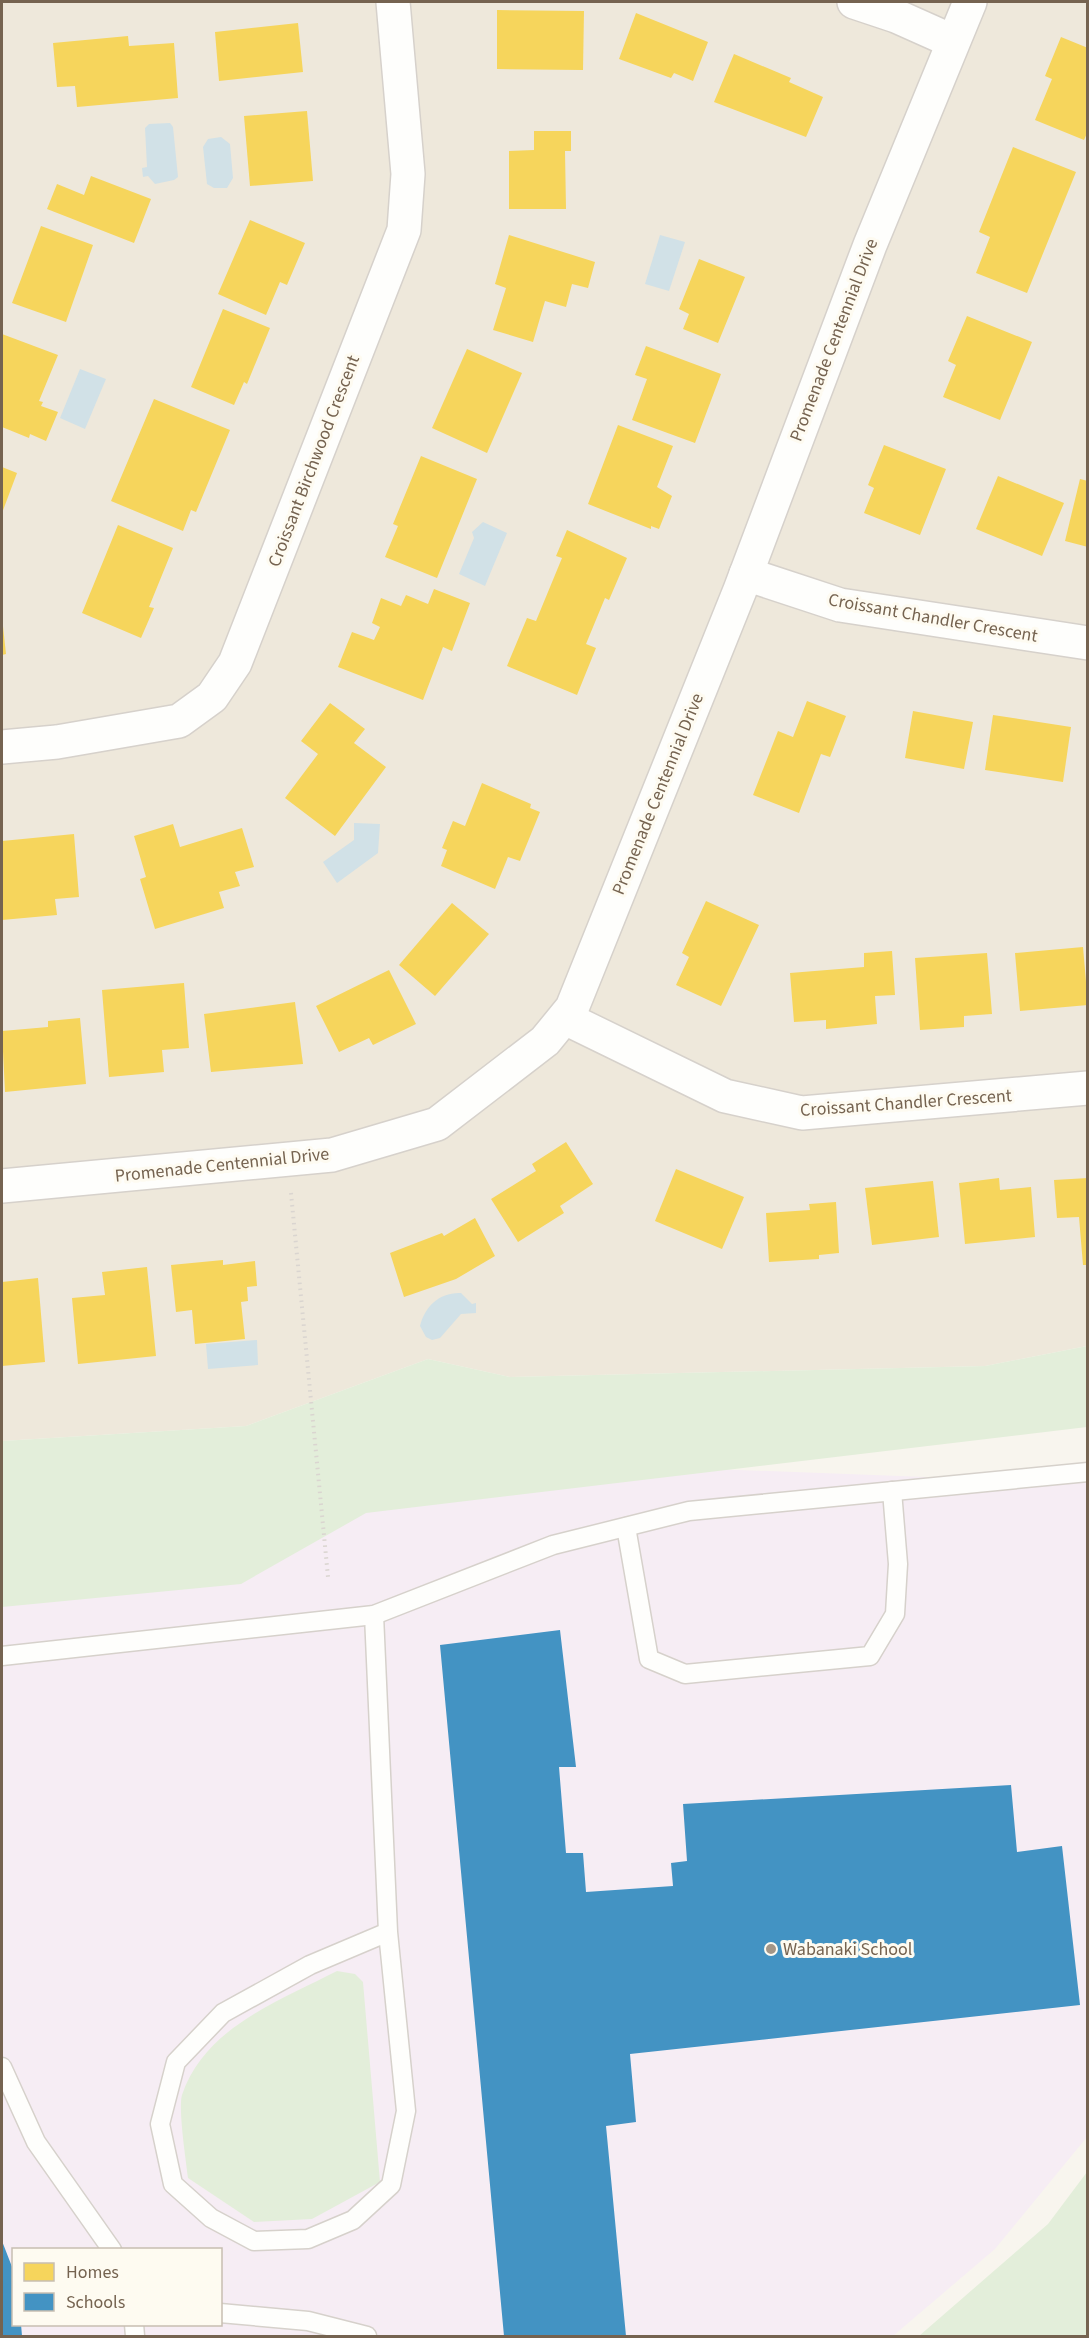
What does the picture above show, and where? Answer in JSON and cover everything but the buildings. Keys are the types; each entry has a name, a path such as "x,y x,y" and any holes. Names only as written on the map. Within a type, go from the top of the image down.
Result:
{"street":[{"name":"Croissant Birchwood Crescent","path":"2,747 57,742 179,721 212,697 235,663 404,230 408,174 393,2"},
{"path":"854,2 896,16 952,41"},
{"name":"Promenade Centennial Drive","path":"2,1186 332,1155 437,1124 545,1041 565,1018 572,1008 746,574 870,245 952,41 970,2"},
{"name":"Croissant Chandler Crescent","path":"746,574 840,605 1088,643"},
{"name":"Croissant Chandler Crescent","path":"565,1018 725,1096 802,1113 1088,1088"}],"lane":[{"path":"2,1656 374,1615 553,1545 689,1511 1088,1472"},
{"path":"626,1527 649,1659 685,1674 870,1656 895,1614 898,1564 892,1491"},
{"path":"374,1615 388,1932 406,2111 391,2185 353,2220 308,2239 254,2241 212,2218 173,2184 160,2124 176,2062 223,2013 310,1965 388,1932"},
{"path":"2,2067 36,2142 111,2248"},
{"path":"222,2313 308,2321 367,2337"}],"path":[{"path":"288,1160 328,1577"}],"shaded area":[{"path":"2,2 1087,2 1087,1346 985,1366 510,1377 428,1359 246,1426 2,1441"},
{"path":"170,123 173,127 178,177 155,184 148,176 143,177 142,168 147,167 145,128 149,124"},
{"path":"221,137 230,144 233,178 227,188 214,188 207,184 203,147 208,139"},
{"path":"660,235 685,242 669,291 645,284"},
{"path":"80,369 106,379 85,429 60,418"},
{"path":"483,522 507,533 485,586 459,574 474,538 472,532"},
{"path":"354,823 380,824 378,853 337,883 323,862 354,840"},
{"path":"453,1293 461,1293 472,1304 476,1303 476,1313 461,1314 440,1338 432,1340 426,1337 420,1326 426,1312 440,1298"},
{"path":"257,1340 258,1365 208,1369 206,1344"},
{"path":"418,1458 1087,1483 1087,2137 995,2249 893,2336 2,2336 2,1507"}],"green space":[{"path":"1087,1346 1087,1427 366,1513 241,1584 2,1607 2,1441 246,1426 428,1359 510,1377 985,1366"},
{"path":"337,1971 355,1974 363,1982 380,2182 312,2219 254,2222 188,2178 182,2123 182,2095 193,2071 208,2051 226,2034 269,2005"},
{"path":"1087,2172 1087,2336 919,2336 1048,2224"}],"place":[{"name":"Wabanaki School","path":"771,1949"}]}
